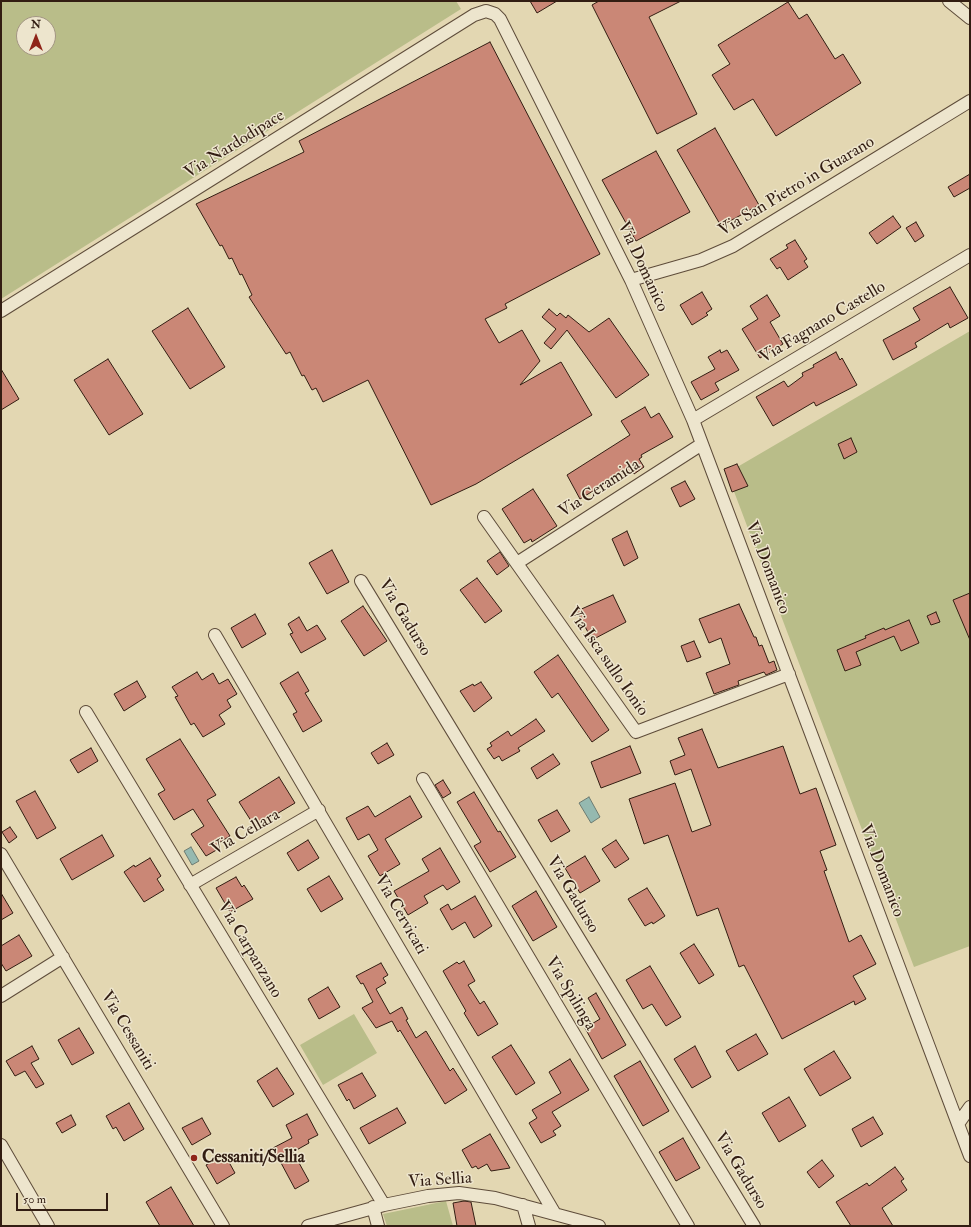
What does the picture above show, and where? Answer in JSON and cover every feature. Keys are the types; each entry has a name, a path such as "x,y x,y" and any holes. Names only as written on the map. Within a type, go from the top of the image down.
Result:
{"street":[{"path":"949,1 970,18"},
{"name":"Via Domanico","path":"489,12 495,14 500,20 631,280 693,420 970,1156"},
{"name":"Via Nardodipace","path":"1,311 474,15 489,12"},
{"name":"Via San Pietro in Guarano","path":"631,280 701,260 733,246 970,101"},
{"name":"Via Fagnano Castello","path":"693,420 970,255"},
{"name":"Via Ceramida","path":"517,563 702,444"},
{"name":"Via Isca sullo Ionio","path":"484,517 636,732 789,674"},
{"name":"Via Gadurso","path":"361,581 754,1226"},
{"name":"Via Cervicati","path":"215,635 555,1214"},
{"name":"Via Carpanzano","path":"86,712 190,885 378,1206 378,1226"},
{"name":"Via Spilinga","path":"423,779 688,1226"},
{"name":"Via Cellara","path":"190,885 319,810"},
{"name":"Via Cessaniti","path":"1,854 223,1226"},
{"path":"1,996 63,957"},
{"path":"958,1124 970,1107"},
{"path":"1,1145 48,1226"},
{"name":"Via Sellia","path":"308,1226 378,1206 428,1196 459,1193 481,1195 523,1204 599,1226"},
{"path":"523,1204 529,1226"}],"green space":[{"path":"1,1 456,1 461,9 1,299"},
{"path":"970,331 970,946 914,967 727,473"},
{"path":"354,1014 377,1053 323,1085 300,1045"},
{"path":"446,1201 453,1226 387,1226 383,1214"}],"water":[{"path":"589,797 600,817 591,823 579,803"},
{"path":"191,847 199,861 192,865 184,851"}],"building":[{"path":"530,1 557,1 537,13"},
{"path":"599,1 681,1 649,17 697,114 657,134 592,5"},
{"path":"788,2 799,19 807,14 835,59 843,54 861,83 776,136 753,99 734,110 712,75 730,64 718,45"},
{"path":"490,42 600,254 505,304 507,308 485,319 499,343 522,330 540,361 520,385 561,362 592,415 476,484 431,505 368,380 323,402 316,388 312,390 304,375 302,376 290,352 286,354 249,297 252,295 242,274 240,275 232,258 229,259 222,245 220,246 196,204 304,152 299,141"},
{"path":"715,128 759,205 721,226 677,150"},
{"path":"656,151 690,212 636,241 602,180"},
{"path":"970,174 970,188 954,197 948,187"},
{"path":"893,216 901,227 877,244 869,233"},
{"path":"916,222 924,236 915,242 906,228"},
{"path":"795,240 807,259 804,261 808,267 788,280 780,267 777,269 770,259 788,248 786,245"},
{"path":"950,287 968,318 950,328 948,323 915,343 917,347 893,360 883,340 920,320 913,308"},
{"path":"702,292 712,309 706,313 708,315 692,325 680,305"},
{"path":"767,295 780,316 770,322 783,344 760,358 742,329 758,319 750,306"},
{"path":"188,308 225,367 190,389 152,331"},
{"path":"549,309 557,316 560,313 566,318 568,315 589,332 609,318 649,375 616,398 567,330 551,349 544,343 556,329 542,317"},
{"path":"720,350 721,353 727,350 739,370 715,383 719,390 701,400 691,382 715,369 708,357"},
{"path":"836,352 840,360 842,358 857,385 816,406 814,402 773,426 756,397 784,381 788,387 803,376 802,373 814,367 813,365"},
{"path":"108,359 143,414 109,435 74,380"},
{"path":"1,369 19,399 1,410"},
{"path":"645,407 651,418 659,413 673,437 641,455 642,457 639,459 644,467 634,474 632,471 621,478 619,475 580,499 567,475 630,435 621,421"},
{"path":"851,438 857,452 844,459 838,444"},
{"path":"737,464 748,486 732,492 724,469"},
{"path":"685,481 695,499 680,507 671,488"},
{"path":"533,489 557,526 532,542 531,539 524,543 502,509"},
{"path":"627,531 638,558 624,566 612,539"},
{"path":"332,550 349,582 327,594 309,563"},
{"path":"500,552 509,566 497,575 487,561"},
{"path":"477,578 502,611 485,623 460,590"},
{"path":"970,593 970,640 953,600"},
{"path":"613,595 626,622 592,640 577,611"},
{"path":"739,604 759,646 762,645 769,663 774,661 777,670 766,675 764,672 738,681 739,685 714,694 706,673 730,664 721,638 709,643 699,619"},
{"path":"363,606 387,641 364,656 341,621"},
{"path":"936,612 940,622 931,625 927,616"},
{"path":"255,614 266,634 242,648 231,628"},
{"path":"299,617 307,631 317,625 326,639 301,653 290,634 293,633 288,624"},
{"path":"909,620 919,643 901,651 894,636 856,652 861,665 845,671 837,650 866,638 865,636 884,628 885,630"},
{"path":"694,641 701,657 687,662 681,646"},
{"path":"558,655 609,730 592,742 558,693 552,698 534,672"},
{"path":"197,672 202,680 213,673 219,684 228,679 237,694 227,700 231,707 219,715 225,724 203,737 194,723 191,725 175,697 178,696 172,687"},
{"path":"298,672 309,691 305,693 322,721 303,732 293,714 297,712 280,683"},
{"path":"137,681 146,697 124,711 114,694"},
{"path":"481,682 492,698 474,712 460,691 473,684 474,686"},
{"path":"536,719 545,731 518,748 520,751 502,761 499,756 494,759 487,749 492,746 490,743 508,731 511,736"},
{"path":"702,729 718,768 783,746 800,794 816,788 836,845 820,851 827,870 824,871 849,942 861,935 876,964 853,976 866,999 855,1005 854,1001 782,1039 744,965 739,967 718,908 697,916 668,835 644,844 629,799 675,783 692,832 711,825 691,769 675,775 670,761 685,755 678,738"},
{"path":"180,739 216,795 207,800 230,836 217,844 220,848 206,856 191,834 204,826 193,809 174,820 158,794 165,790 146,759"},
{"path":"387,743 394,755 378,764 371,753"},
{"path":"630,746 641,773 601,788 591,762"},
{"path":"91,748 98,761 78,773 70,760"},
{"path":"553,754 560,764 537,779 531,768"},
{"path":"279,777 295,803 255,827 239,802"},
{"path":"443,780 451,793 443,798 435,785"},
{"path":"35,791 56,828 37,839 16,801"},
{"path":"474,792 498,832 500,831 516,857 490,872 474,846 481,842 457,802"},
{"path":"410,796 422,817 385,839 400,864 380,876 368,856 378,850 369,834 358,840 346,818 368,806 375,817"},
{"path":"557,810 570,831 551,842 538,820"},
{"path":"10,827 17,837 9,843 2,832"},
{"path":"102,835 114,856 72,880 60,859"},
{"path":"308,840 319,858 298,871 287,853"},
{"path":"616,840 629,859 615,868 602,849"},
{"path":"440,848 460,882 447,890 443,885 424,896 428,903 408,915 394,891 429,871 422,859"},
{"path":"585,856 600,881 580,893 565,868"},
{"path":"150,858 161,876 157,879 164,890 144,902 124,872 134,865 135,867"},
{"path":"329,876 343,899 321,912 307,889"},
{"path":"236,877 242,887 244,885 253,899 230,912 216,888"},
{"path":"647,888 665,916 653,924 652,922 645,926 628,899"},
{"path":"536,891 557,927 533,941 512,906"},
{"path":"1,893 13,913 1,920"},
{"path":"475,896 492,926 474,938 465,922 452,930 440,909 448,904 451,910"},
{"path":"19,935 32,956 6,971 1,963 1,946"},
{"path":"694,944 714,975 699,984 680,953"},
{"path":"464,961 475,981 468,985 480,1004 484,1001 498,1024 478,1036 464,1013 466,1011 443,971 457,962 459,964"},
{"path":"381,963 388,975 383,978 386,983 376,989 390,1014 402,1007 408,1019 406,1020 416,1038 426,1031 450,1071 453,1068 467,1090 445,1104 400,1030 398,1032 392,1021 376,1028 362,1008 373,1002 363,983 361,984 356,976"},
{"path":"650,966 681,1017 666,1026 652,1004 643,1009 626,980"},
{"path":"328,987 340,1007 319,1019 308,999"},
{"path":"596,993 626,1045 602,1059 585,1028 600,1019 588,998"},
{"path":"79,1028 94,1053 72,1065 58,1040"},
{"path":"756,1034 768,1054 738,1071 726,1051"},
{"path":"511,1045 535,1083 516,1095 492,1057"},
{"path":"32,1046 39,1059 31,1063 44,1084 36,1088 25,1071 15,1076 6,1061"},
{"path":"695,1046 711,1077 692,1088 674,1059"},
{"path":"834,1051 851,1078 820,1096 804,1069"},
{"path":"570,1059 589,1090 552,1112 561,1126 553,1131 556,1135 541,1143 529,1123 537,1118 532,1110 561,1093 549,1072"},
{"path":"640,1061 669,1111 643,1126 614,1076"},
{"path":"277,1068 294,1094 273,1107 257,1081"},
{"path":"362,1073 376,1096 354,1109 349,1099 347,1101 338,1085"},
{"path":"789,1097 806,1126 779,1142 762,1113"},
{"path":"129,1103 144,1129 124,1141 116,1127 113,1129 106,1116"},
{"path":"397,1108 406,1123 369,1144 360,1128"},
{"path":"307,1114 318,1135 308,1140 309,1143 293,1152 309,1181 295,1189 273,1148 292,1138 286,1125"},
{"path":"71,1115 76,1125 62,1133 56,1123"},
{"path":"873,1117 883,1134 861,1147 852,1129"},
{"path":"202,1118 211,1134 192,1145 182,1128"},
{"path":"490,1134 510,1168 491,1171 487,1164 478,1169 476,1166 472,1168 462,1150"},
{"path":"683,1138 700,1168 676,1181 659,1152"},
{"path":"225,1155 235,1173 217,1184 206,1165"},
{"path":"822,1160 834,1176 819,1188 807,1172"},
{"path":"895,1167 904,1179 901,1181 907,1190 882,1208 893,1226 851,1226 836,1202 867,1183 869,1186"},
{"path":"171,1187 194,1226 160,1226 146,1202"},
{"path":"464,1201 471,1202 476,1226 457,1226 453,1203"}],"place":[{"name":"Cessaniti/Sellia","path":"194,1158"}]}
